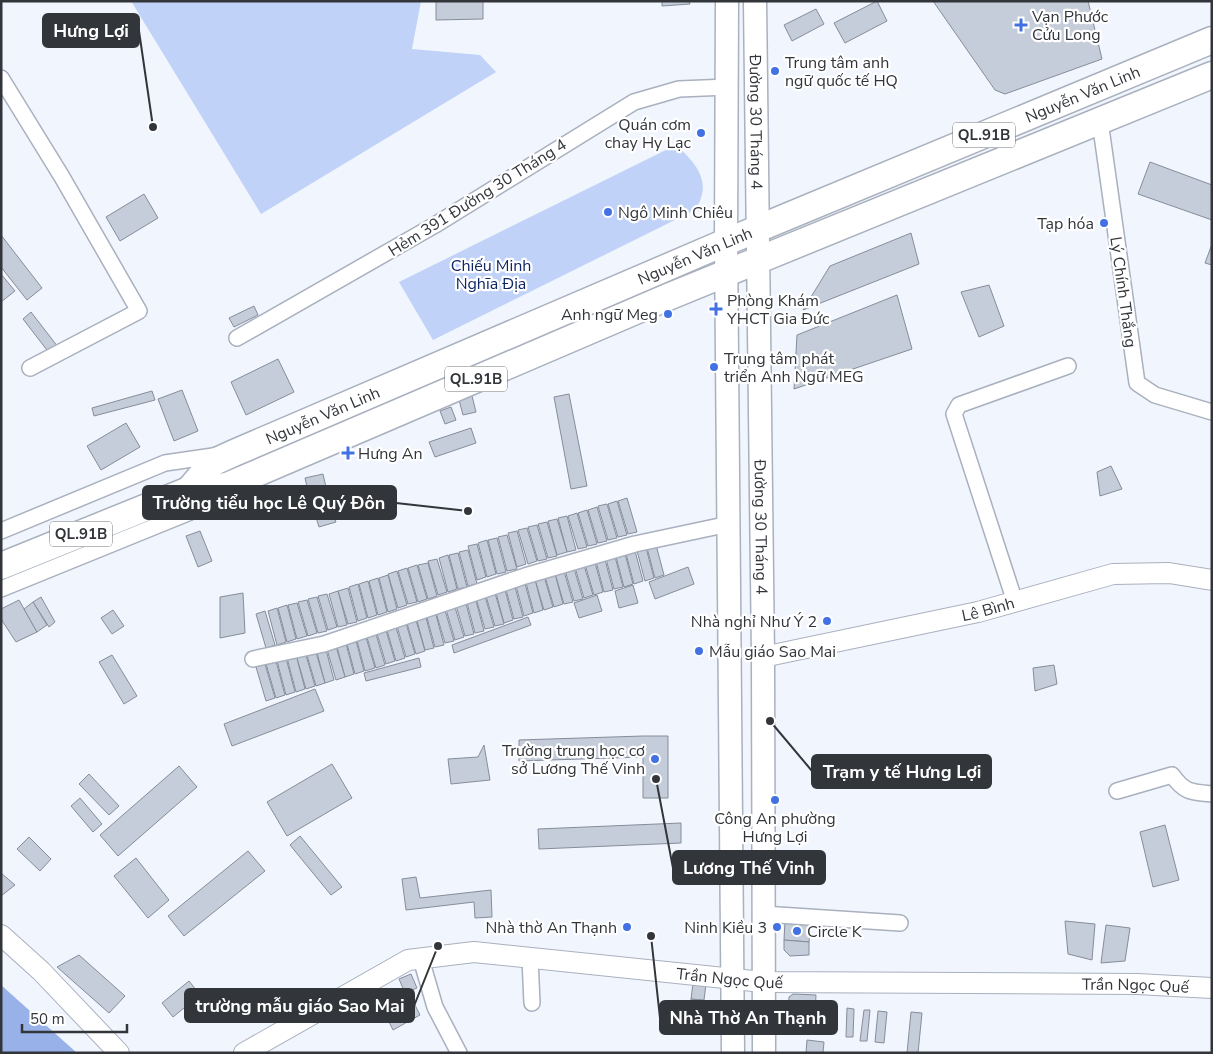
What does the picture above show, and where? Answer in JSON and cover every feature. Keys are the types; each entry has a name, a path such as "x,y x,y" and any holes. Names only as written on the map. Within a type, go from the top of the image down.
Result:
{"highway":[{"name":"Nguyễn Văn Linh","path":"190,490 212,463 234,453 756,229 1212,40"},
{"name":"Nguyễn Văn Linh","path":"1,566 190,490 227,486 726,274 1212,74"}],"main road":[{"name":"Đường 30 Tháng 4","path":"727,1 726,274 733,1053"},
{"name":"Đường 30 Tháng 4","path":"755,1 756,229 763,657 764,1053"}],"street":[{"path":"1,78 62,177 139,311 30,368"},
{"name":"Hẻm 391 Đường 30 Tháng 4","path":"237,338 435,225 634,102 679,89 728,87"},
{"name":"Lý Chính Thắng","path":"1100,121 1137,383 1155,395 1212,412"},
{"path":"1015,602 954,414 959,405 1068,366"},
{"path":"1,531 164,463 234,453"},
{"path":"1,589 188,513 227,486"},
{"path":"253,660 324,644 525,576 635,544 729,524"},
{"name":"Lê Bình","path":"763,657 978,612 1113,574 1169,573 1212,580"},
{"path":"1117,791 1172,776 1181,788 1190,792 1212,794"},
{"path":"763,914 900,923"},
{"path":"1,934 41,971 119,1053"},
{"name":"Trần Ngọc Quế","path":"244,1053 408,960 474,952 763,982 1137,984 1212,988"},
{"path":"530,958 532,1003"},
{"path":"421,959 433,1001 459,1053"}],"green space":[{"path":"131,1 421,1 412,49 480,55 496,72 261,214"},
{"name":"Chiếu Minh Nghĩa Địa","path":"676,145 690,159 700,174 703,191 695,210 433,340 399,282"}],"shaded area":[{"path":"1,985 77,1053 1,1053"}],"building":[{"path":"436,1 483,1 483,19 436,20"},
{"path":"662,1 689,1 690,4 662,6"},
{"path":"877,1 887,21 845,43 834,23"},
{"name":"Vạn Phước Cửu Long","path":"933,1 1088,1 1102,59 1005,94 995,90"},
{"path":"816,9 824,24 792,41 784,25"},
{"path":"1150,162 1212,185 1212,220 1138,194"},
{"path":"144,194 158,218 120,241 106,217"},
{"path":"911,233 919,264 803,310 830,266"},
{"path":"1,235 42,288 27,300 1,267"},
{"path":"1212,244 1212,265 1205,263"},
{"path":"1,274 15,291 1,302"},
{"path":"989,285 1004,326 979,337 961,292"},
{"path":"897,295 912,349 794,389 797,335"},
{"path":"254,306 258,315 234,327 229,318"},
{"path":"31,312 58,347 50,354 23,319"},
{"path":"278,359 294,392 246,415 231,382"},
{"path":"182,390 198,431 174,441 158,399"},
{"path":"152,391 155,400 94,416 92,408"},
{"path":"569,394 587,486 571,489 554,397"},
{"path":"472,396 476,412 463,415 459,400"},
{"path":"451,407 456,420 445,424 440,411"},
{"path":"126,423 140,447 101,470 87,446"},
{"path":"471,428 476,443 435,457 429,442"},
{"path":"1111,466 1122,489 1100,496 1097,472"},
{"path":"323,474 328,496 310,500 305,478"},
{"path":"627,498 637,532 628,534 618,501"},
{"path":"617,501 627,535 618,537 608,504"},
{"path":"607,504 617,538 608,540 598,506"},
{"path":"330,506 336,522 319,527 314,511"},
{"path":"597,507 607,541 598,543 588,510"},
{"path":"587,510 597,544 588,546 578,513"},
{"path":"577,513 587,547 578,549 568,516"},
{"path":"567,516 576,550 567,552 558,518"},
{"path":"557,519 567,552 557,555 548,521"},
{"path":"547,522 557,556 548,558 538,524"},
{"path":"537,525 547,559 538,561 528,527"},
{"path":"527,528 537,561 528,564 518,530"},
{"path":"200,531 212,561 198,567 186,536"},
{"path":"517,531 526,564 517,567 508,533"},
{"path":"507,535 517,569 507,571 498,537"},
{"path":"497,538 506,572 497,574 488,540"},
{"path":"487,540 496,574 487,577 478,543"},
{"path":"655,541 664,575 655,578 646,544"},
{"path":"477,544 486,577 477,580 468,546"},
{"path":"645,544 654,578 645,581 636,547"},
{"path":"634,547 643,581 634,584 625,550"},
{"path":"468,550 477,584 468,586 459,552"},
{"path":"624,550 633,584 624,587 615,553"},
{"path":"458,553 467,587 458,589 449,555"},
{"path":"614,553 623,587 614,589 605,555"},
{"path":"448,555 457,589 448,592 439,558"},
{"path":"604,556 613,590 604,592 595,558"},
{"path":"437,559 447,592 438,595 428,561"},
{"path":"594,559 603,592 594,595 584,561"},
{"path":"583,562 593,595 584,598 574,564"},
{"path":"428,563 437,596 428,599 418,565"},
{"path":"417,565 427,599 418,602 408,568"},
{"path":"573,565 583,599 574,601 564,567"},
{"path":"688,567 694,584 655,599 649,582"},
{"path":"407,568 417,602 408,604 398,571"},
{"path":"563,568 573,602 564,604 554,570"},
{"path":"554,570 563,604 554,607 544,573"},
{"path":"397,571 407,605 398,608 388,574"},
{"path":"543,573 553,607 544,610 534,576"},
{"path":"388,575 397,609 388,612 379,578"},
{"path":"534,576 543,610 534,613 525,579"},
{"path":"378,578 387,612 378,615 369,581"},
{"path":"524,580 533,613 524,616 515,582"},
{"path":"368,581 377,615 368,618 359,584"},
{"path":"514,583 523,617 514,619 505,586"},
{"path":"358,584 367,618 358,621 349,587"},
{"path":"633,585 638,603 619,608 615,591"},
{"path":"504,586 513,620 504,623 495,589"},
{"path":"348,588 357,622 348,624 338,591"},
{"path":"494,590 504,624 495,626 485,593"},
{"path":"338,591 347,625 338,627 329,594"},
{"path":"243,593 245,633 220,638 220,597"},
{"path":"484,593 494,627 485,629 475,595"},
{"path":"327,594 337,627 328,630 318,596"},
{"path":"597,595 602,611 579,618 574,603"},
{"path":"41,597 55,622 49,627 33,602"},
{"path":"317,597 327,631 318,633 308,599"},
{"path":"475,597 484,631 475,633 466,599"},
{"path":"19,600 37,632 16,642 1,619 1,609"},
{"path":"307,600 317,633 308,636 298,602"},
{"path":"465,600 474,634 465,636 455,602"},
{"path":"33,602 47,625 37,632 24,609"},
{"path":"297,603 307,636 297,639 288,605"},
{"path":"454,604 464,637 455,640 445,606"},
{"path":"287,605 296,639 287,642 278,608"},
{"path":"444,607 454,641 445,643 435,609"},
{"path":"277,608 286,642 277,645 268,611"},
{"path":"113,610 124,626 112,634 101,618"},
{"path":"265,611 275,645 266,648 256,614"},
{"path":"435,611 444,645 435,647 426,614"},
{"path":"425,614 434,648 425,650 416,617"},
{"path":"415,617 425,651 416,654 406,620"},
{"path":"528,617 531,625 454,653 452,645"},
{"path":"405,620 415,654 406,657 396,623"},
{"path":"395,624 405,658 396,661 386,627"},
{"path":"385,627 395,661 386,664 376,630"},
{"path":"375,631 385,665 376,668 366,634"},
{"path":"365,634 375,668 365,671 356,637"},
{"path":"355,637 364,671 355,674 346,640"},
{"path":"345,640 354,674 345,677 336,643"},
{"path":"335,643 345,677 336,680 326,646"},
{"path":"325,646 334,680 325,683 316,649"},
{"path":"315,649 325,683 316,686 306,652"},
{"path":"305,652 315,686 306,689 296,655"},
{"path":"112,655 137,696 124,704 99,662"},
{"path":"296,655 305,689 296,692 287,658"},
{"path":"286,658 295,692 286,695 277,661"},
{"path":"419,658 421,667 366,681 364,673"},
{"path":"276,661 285,695 276,698 266,664"},
{"path":"265,664 275,698 266,701 256,667"},
{"path":"1054,665 1057,684 1035,691 1033,668"},
{"path":"315,689 324,711 232,746 224,724"},
{"path":"668,736 668,798 643,798 643,757 519,761 519,740"},
{"path":"484,745 490,780 451,784 448,759 478,757"},
{"path":"332,764 352,798 287,836 267,802"},
{"path":"179,766 197,787 118,856 100,835"},
{"path":"89,774 119,806 109,815 79,784"},
{"path":"80,798 102,824 93,832 71,806"},
{"path":"681,823 681,843 539,849 538,829"},
{"path":"1165,825 1179,880 1153,887 1140,832"},
{"path":"300,836 342,887 331,895 290,845"},
{"path":"29,837 51,859 40,871 17,849"},
{"path":"248,851 265,871 184,936 168,916"},
{"path":"136,858 169,900 148,918 114,876"},
{"path":"1,873 15,885 1,896"},
{"path":"416,877 420,898 491,890 492,917 475,918 474,902 406,910 402,879"},
{"name":"Circle K","path":"785,920 811,922 809,942 784,940"},
{"path":"1065,921 1095,924 1092,960 1068,954"},
{"path":"1106,925 1130,928 1125,961 1101,963"},
{"path":"784,940 809,942 809,955 790,956 784,950"},
{"path":"79,955 125,996 109,1013 57,967"},
{"path":"411,974 417,988 405,993 399,979"},
{"path":"189,981 200,995 173,1017 162,1003"},
{"path":"693,983 706,984 704,1000 691,999"},
{"path":"793,994 816,995 815,1016 788,1016 789,997"},
{"path":"691,999 706,1001 703,1018 688,1016"},
{"path":"415,1005 420,1015 393,1030 388,1020"},
{"path":"847,1008 854,1009 853,1037 846,1037"},
{"path":"864,1010 870,1010 867,1041 860,1041"},
{"path":"878,1011 887,1012 884,1043 875,1042"},
{"path":"911,1012 922,1013 918,1053 907,1053"},
{"path":"807,1040 824,1042 823,1053 806,1053"}],"place":[{"name":"Vạn Phước Cửu Long","path":"1021,25"},
{"name":"Trung tâm anh ngữ quốc tế HQ","path":"775,71"},
{"name":"Hưng Lợi","path":"153,127"},
{"name":"Quán cơm chay Hy Lạc","path":"701,133"},
{"name":"Ngô Minh Chiêu","path":"608,212"},
{"name":"Tạp hóa","path":"1104,223"},
{"name":"Phòng Khám YHCT Gia Đức","path":"716,309"},
{"name":"Anh ngữ Meg","path":"668,314"},
{"name":"Trung tâm phát triển Anh Ngữ MEG","path":"714,367"},
{"name":"Hưng An","path":"348,453"},
{"name":"Trường tiểu học Lê Quý Đôn","path":"468,511"},
{"name":"Nhà nghỉ Như Ý 2","path":"827,621"},
{"name":"Mẫu giáo Sao Mai","path":"699,651"},
{"name":"Trạm y tế Hưng Lợi","path":"770,721"},
{"name":"Trường trung học cơ sở Lương Thế Vinh","path":"655,759"},
{"name":"Lương Thế Vinh","path":"656,779"},
{"name":"Công An phường Hưng Lợi","path":"775,800"},
{"name":"Nhà thờ An Thạnh","path":"627,927"},
{"name":"Ninh Kiều 3","path":"777,927"},
{"name":"Circle K","path":"797,931"},
{"name":"Nhà Thờ An Thạnh","path":"651,936"},
{"name":"trường mẫu giáo Sao Mai","path":"438,946"}]}
